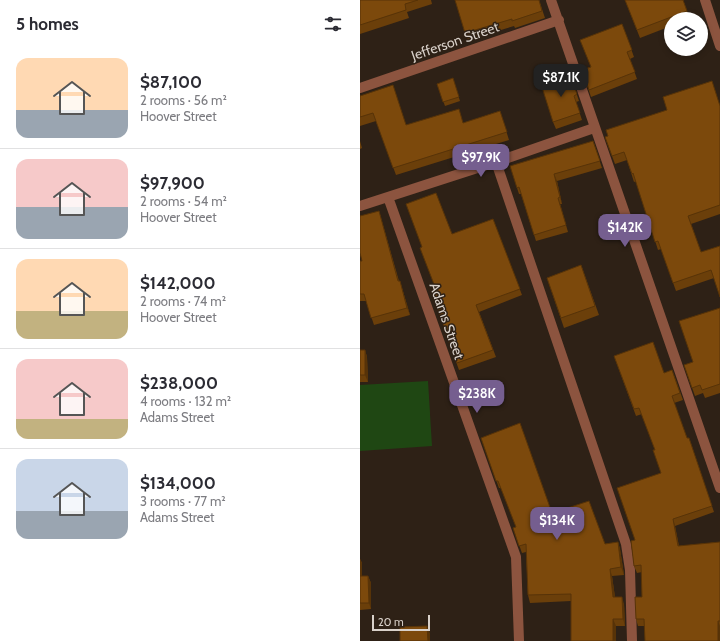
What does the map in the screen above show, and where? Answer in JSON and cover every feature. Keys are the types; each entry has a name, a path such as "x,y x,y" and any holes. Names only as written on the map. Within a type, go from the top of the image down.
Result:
{"street":[{"path":"551,0 559,20 594,128 720,488"},
{"path":"705,0 720,46"},
{"name":"Jefferson Street","path":"360,88 559,20"},
{"path":"360,206 496,162 594,128"},
{"path":"496,162 626,544 630,570 632,641"},
{"name":"Adams Street","path":"388,197 516,557 518,641"}],"green space":[{"path":"428,381 432,446 360,451 360,385"}],"building":[{"path":"360,0 418,0 405,4 406,10 360,25"},
{"path":"455,0 539,0 542,11 512,21 512,19 465,33"},
{"path":"625,0 683,0 687,11 664,12 664,20 637,30"},
{"path":"622,24 632,50 627,52 635,72 589,90 582,70 591,67 580,40"},
{"path":"570,74 577,94 574,96 580,113 553,122 541,84"},
{"path":"453,78 459,97 443,102 437,84"},
{"path":"712,81 720,106 720,205 688,216 701,252 720,246 720,297 711,270 673,283 658,241 655,242 633,173 632,174 624,152 612,156 605,137 608,136 606,130 667,110 663,97"},
{"path":"393,85 406,125 459,109 463,123 500,111 507,132 393,168 373,113 360,117 360,96"},
{"path":"593,141 600,161 554,174 560,197 558,198 566,225 534,235 519,187 517,188 510,166"},
{"path":"436,193 452,234 493,219 520,289 476,305 493,350 457,363 432,294 437,292 420,248 422,247 406,204"},
{"path":"379,211 407,308 371,318 364,294 360,294 360,261 362,261 360,253 360,216"},
{"path":"581,265 595,306 561,318 547,278"},
{"path":"720,308 720,384 702,390 700,385 692,388 684,365 693,362 679,321"},
{"path":"653,342 664,373 672,370 680,393 672,396 687,438 689,438 712,506 673,519 678,546 720,542 720,621 718,621 718,641 645,641 644,619 636,619 635,597 642,597 641,565 634,566 631,541 635,540 617,488 661,473 653,450 655,450 639,408 634,409 614,356"},
{"path":"360,350 365,350 365,375 360,375"},
{"path":"520,423 552,513 589,501 605,544 618,542 621,567 610,569 613,597 622,597 623,619 613,619 613,641 571,641 571,594 528,595 526,544 519,546 513,528 516,527 498,481 496,481 481,438"},
{"path":"360,576 368,576 369,603 360,603"},
{"path":"427,626 428,641 400,641 400,627"}]}
